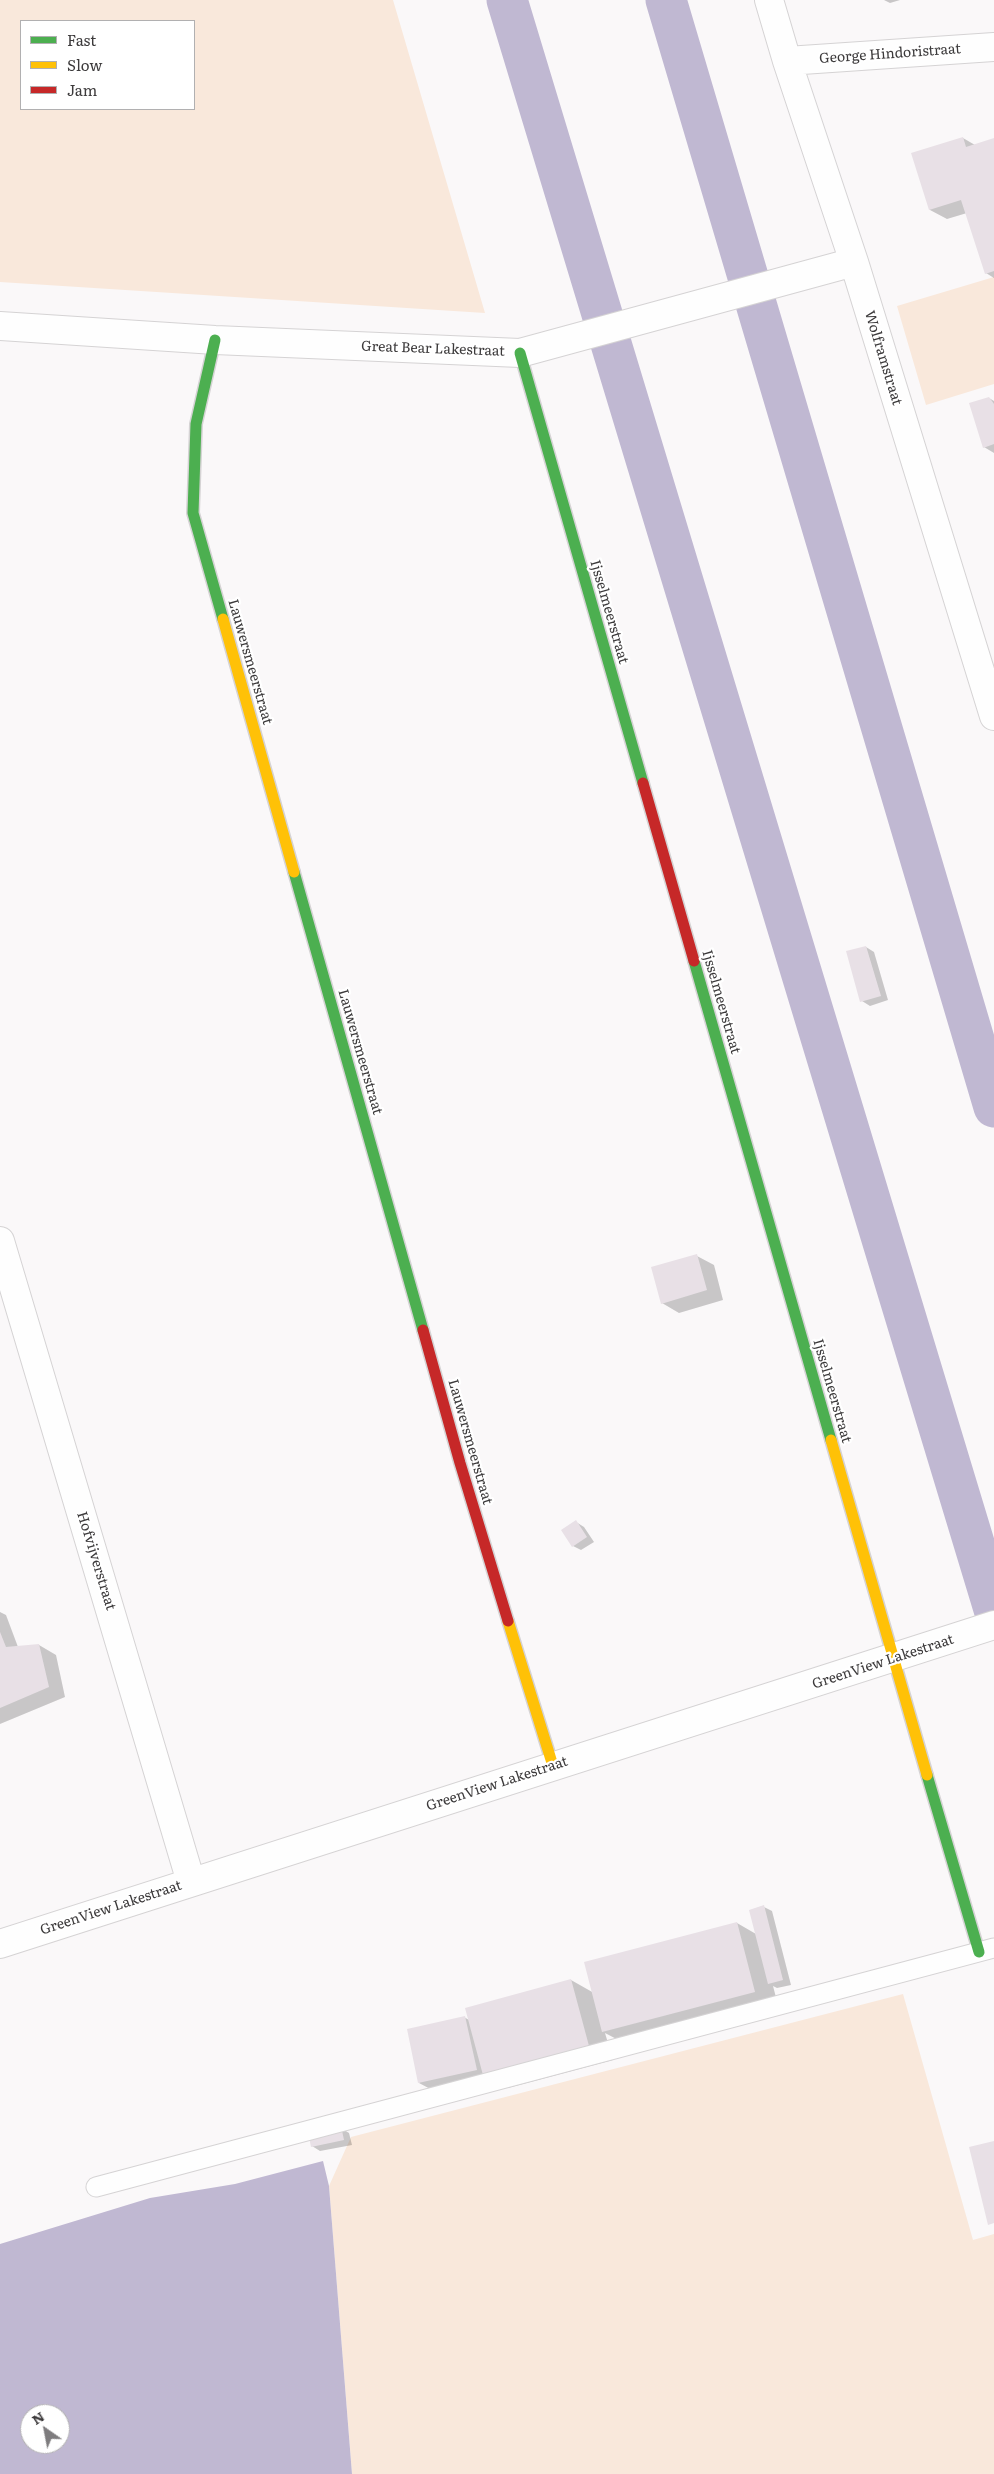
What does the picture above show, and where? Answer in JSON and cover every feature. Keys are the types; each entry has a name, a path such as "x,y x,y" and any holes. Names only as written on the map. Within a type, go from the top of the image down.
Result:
{"street":[{"name":"Wolframstraat","path":"769,0 787,61 854,262 994,716"},
{"name":"George Hindoristraat","path":"787,61 994,47"},
{"name":"Great Bear Lakestraat","path":"0,326 215,340 520,353 854,262"},
{"name":"Lauwersmeerstraat","path":"215,340 196,424 193,514 457,1453 553,1766"},
{"name":"Ijsselmeerstraat","path":"520,353 893,1659 986,1950"},
{"name":"Hofvijverstraat","path":"0,1241 191,1882"},
{"name":"GreenView Lakestraat","path":"0,1944 893,1659 994,1625"}],"lane":[{"path":"96,2187 986,1950"}],"shaded area":[{"path":"0,0 393,0 485,313 0,282"},
{"path":"994,277 994,384 926,405 897,306"},
{"path":"903,1994 973,2240 994,2234 994,2474 352,2474 329,2186 351,2137"},
{"path":"323,2161 329,2186 352,2474 0,2474 0,2244 150,2198 235,2184"}],"building":[{"path":"963,137 966,147 994,138 994,271 985,274 961,200 929,210 911,153"},
{"path":"989,397 994,404 994,444 983,448 969,403"},
{"path":"866,946 881,996 860,1002 846,951"},
{"path":"697,1254 707,1290 661,1304 651,1267"},
{"path":"576,1520 587,1537 572,1547 561,1530"},
{"path":"0,1632 6,1647 39,1644 49,1687 0,1708"},
{"path":"764,1905 783,1980 768,1984 749,1910"},
{"path":"737,1922 755,1992 602,2032 584,1962"},
{"path":"571,1979 589,2046 483,2075 465,2008"},
{"path":"465,2016 477,2070 418,2083 407,2029"},
{"path":"341,2126 344,2140 311,2147 308,2132"},
{"path":"994,2141 994,2223 988,2225 969,2147"}],"waterway":[{"path":"507,0 994,1609"},
{"path":"666,0 994,1107"}],"traffic: fast":[{"path":"215,340 196,424 193,513 223,619"},
{"path":"520,353 643,783"},
{"path":"294,872 423,1330"},
{"path":"694,961 831,1440"},
{"path":"927,1775 979,1952"}],"traffic: slow":[{"path":"223,619 294,872"},
{"path":"831,1440 927,1775"},
{"path":"508,1621 553,1766"}],"traffic: jam":[{"path":"643,783 694,961"},
{"path":"423,1330 460,1463 508,1621"}]}
